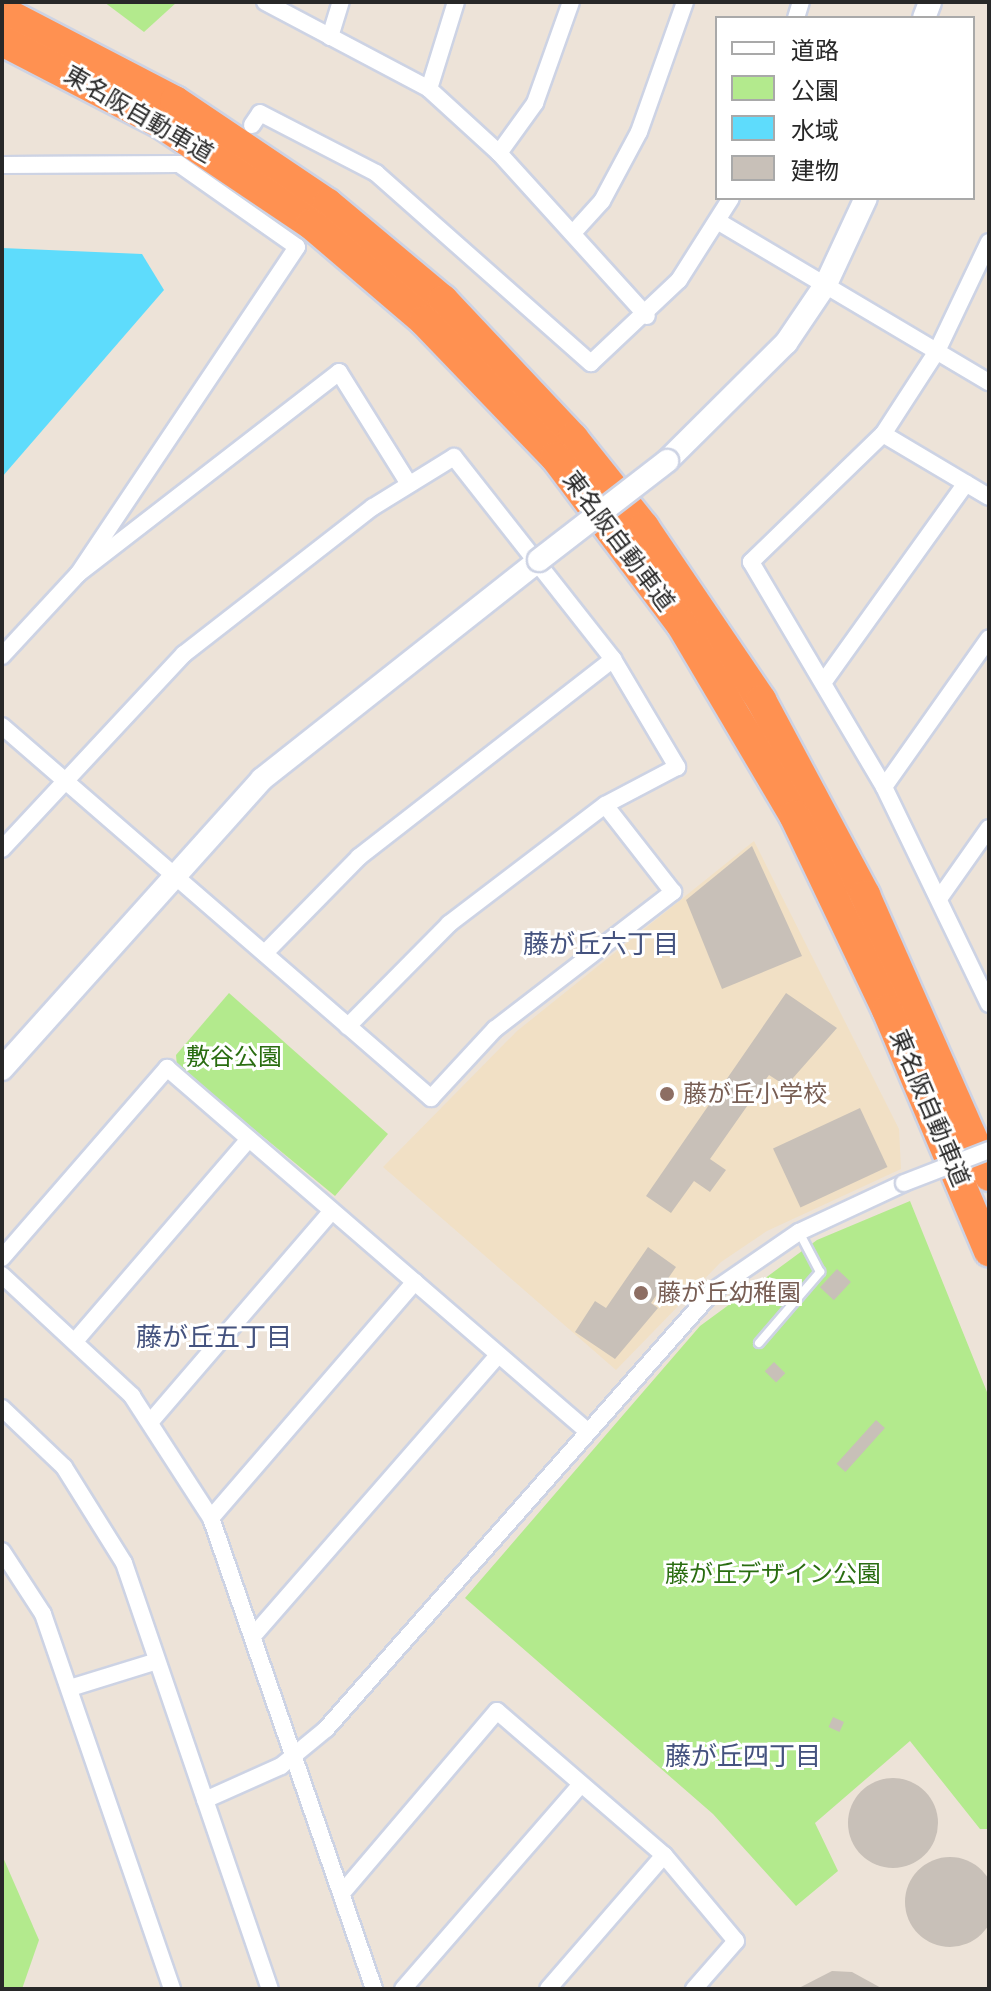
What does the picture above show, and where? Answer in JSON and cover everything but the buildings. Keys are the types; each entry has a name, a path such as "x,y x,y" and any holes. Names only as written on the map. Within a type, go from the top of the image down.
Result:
{"highway":[{"name":"東名阪自動車道","path":"2,11 175,101 328,204 443,300 573,438 644,527 761,700 865,895 989,1176"},
{"name":"東名阪自動車道","path":"2,41 162,124 311,224 424,321 555,457 681,624 794,815 887,1010 989,1251"}],"street":[{"path":"265,2 429,89 499,153 647,316"},
{"path":"330,37 341,2"},
{"path":"429,89 456,2"},
{"path":"499,153 535,103 571,2"},
{"path":"573,233 602,201 639,132 685,2"},
{"path":"252,125 260,113 376,173 591,363 647,316 719,222 730,200"},
{"path":"2,165 179,164 216,184 297,247 78,574 2,656"},
{"path":"2,1069 172,874 262,779 667,461 748,387 826,284 865,200"},
{"path":"719,222 989,382"},
{"path":"989,242 937,351 883,434 751,562 825,680 884,787 941,896 989,1004"},
{"path":"78,574 339,372 409,484"},
{"path":"883,434 989,497"},
{"path":"2,849 63,778 184,654 409,484 454,457 539,560 613,659 677,767 605,805 449,924 348,1026"},
{"path":"825,680 966,483"},
{"path":"884,787 989,638"},
{"path":"265,953 359,857 613,659"},
{"path":"2,726 431,1098 495,1029 673,892 605,805"},
{"path":"941,896 989,828"},
{"path":"2,1258 167,1068 585,1429"},
{"path":"76,1340 249,1139"},
{"path":"205,1800 295,1756 339,1716 585,1429 693,1309 799,1232 904,1183 989,1150"},
{"path":"152,1420 332,1211"},
{"path":"2,1275 76,1340 152,1420 211,1518 374,1989"},
{"path":"211,1518 415,1282"},
{"path":"253,1636 498,1355"},
{"path":"2,1408 64,1467 100,1517 157,1661 205,1800 263,1987"},
{"path":"2,1551 37,1602 70,1688 172,1989"},
{"path":"70,1688 157,1661"},
{"path":"342,1893 497,1711 664,1855 736,1941 694,1989"},
{"path":"403,1989 581,1784"},
{"path":"548,1989 664,1855"}],"lane":[{"path":"759,1343 820,1272 799,1232"}],"shaded area":[{"name":"藤が丘小学校","path":"754,841 899,1129 901,1169 767,1231 721,1262 616,1370 383,1167 517,1031"}],"green space":[{"path":"104,2 177,2 144,32"},
{"name":"敷谷公園","path":"229,993 388,1134 335,1196 177,1066 176,1055"},
{"name":"藤が丘デザイン公園","path":"910,1201 989,1397 989,1829 980,1829 910,1741 815,1823 838,1871 796,1906 713,1814 465,1598 700,1326 817,1240"},
{"path":"2,1855 39,1940 22,1989 2,1989"}],"water":[{"path":"2,248 142,254 164,290 2,477"}],"place":[{"name":"藤が丘小学校","path":"667,1094"},
{"name":"藤が丘幼稚園","path":"641,1293"}],"district":[{"name":"藤が丘六丁目","path":"601,945"},
{"name":"藤が丘五丁目","path":"214,1338"},
{"name":"藤が丘四丁目","path":"743,1757"}]}
